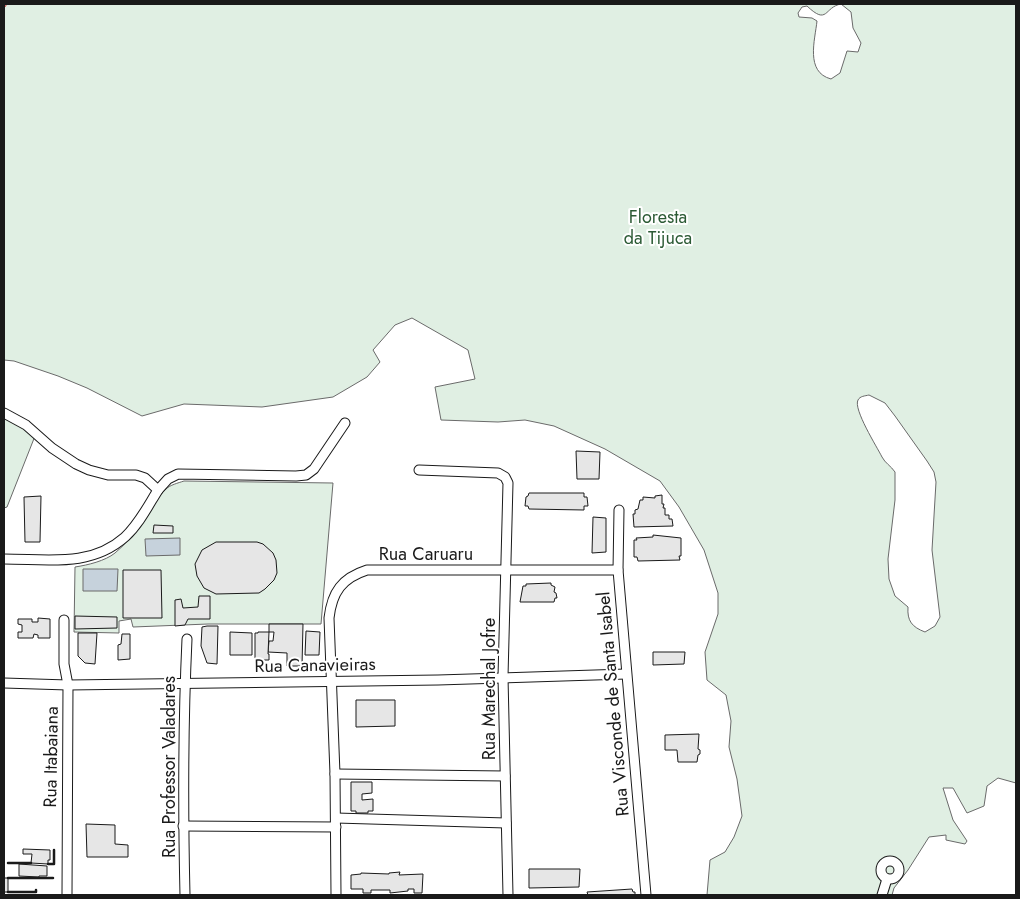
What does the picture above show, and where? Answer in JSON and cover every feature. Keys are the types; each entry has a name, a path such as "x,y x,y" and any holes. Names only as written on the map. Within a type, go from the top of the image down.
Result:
{"street":[{"path":"4,413 26,425 52,448 76,464 108,475 136,475 145,478 158,490"},
{"path":"4,559 82,559 98,554 126,536 142,516 158,490 168,479 178,474 306,475 314,469 345,423"},
{"name":"Rua Marechal Jofre","path":"419,470 498,473 505,477 508,483 503,677 508,895"},
{"name":"Rua Visconde de Santa Isabel","path":"619,510 618,570 646,895"},
{"name":"Rua Caruaru","path":"336,895 335,774 329,618 330,604 342,584 349,578 367,570 618,570"},
{"name":"Rua Itabaiana","path":"64,620 64,664 68,685 67,895"},
{"name":"Rua Professor Valadares","path":"185,895 183,826 187,639"},
{"name":"Rua Canavieiras","path":"4,683 68,685 185,684 626,674"},
{"path":"335,774 505,776"},
{"path":"183,826 336,823 506,823"},
{"path":"882,895 887,879"}],"green space":[{"name":"Floresta da Tijuca","path":"4,4 841,4 1016,4 1016,783 998,778 987,786 984,806 967,813 953,788 943,788 953,820 967,841 965,844 946,840 946,835 929,837 894,888 892,895 707,895 710,860 725,852 734,837 742,816 737,779 729,747 731,721 726,695 707,680 705,652 718,614 718,593 704,550 679,507 660,481 605,449 554,426 525,420 498,422 441,420 435,387 475,379 468,350 412,318 395,325 373,350 380,362 367,377 333,397 262,407 184,404 142,416 87,388 58,376 14,361 4,360","holes":["841,4 851,12 853,28 861,43 858,52 847,51 840,73 831,79 823,75 815,63 814,46 817,21 812,18 799,17 798,13 802,7 807,6 819,15 823,15 831,8","869,395 885,403 934,472 936,482 932,550 940,617 935,626 925,632 911,623 908,616 908,607 895,596 889,579 888,559 895,500 895,472 883,459 859,411 858,400"]},
{"path":"4,416 35,436 7,507 4,508"},
{"path":"184,481 333,483 321,624 208,624 133,627 131,619 119,621 119,633 74,632 75,567 91,564 115,553 130,538 159,496 170,486"}],"shaded area":[{"path":"180,538 180,555 146,556 145,539"},
{"path":"83,569 118,569 117,591 83,591"}],"building":[{"path":"576,451 600,452 599,479 577,479"},
{"path":"529,493 584,493 584,497 587,497 588,506 584,506 584,510 529,509 528,506 525,506 526,497"},
{"path":"662,495 665,515 669,515 669,519 672,519 673,526 634,527 633,514 638,509 640,500 643,500 643,497 655,498 655,496"},
{"path":"41,496 40,542 25,542 24,497"},
{"path":"593,517 606,518 606,552 592,553"},
{"path":"154,525 173,526 173,533 153,533"},
{"path":"653,535 681,538 680,560 638,561 637,557 634,557 634,540 637,540 636,538 653,537"},
{"path":"216,542 257,542 263,544 273,553 276,560 277,573 274,580 259,593 216,594 204,588 197,576 195,564 202,550"},
{"path":"123,570 161,570 162,618 123,618"},
{"path":"551,583 555,587 554,592 557,598 555,598 554,602 520,602 523,586 526,586 526,584"},
{"path":"199,596 210,596 210,619 188,619 185,625 175,626 175,600 181,599 183,608 198,607"},
{"path":"75,616 117,617 117,628 75,629"},
{"path":"38,618 50,619 50,638 38,638 38,635 34,634 33,638 18,638 18,632 22,632 22,625 18,624 18,619 32,619 32,622 38,622"},
{"path":"269,624 303,624 302,666 287,666 287,653 268,652 269,641 273,641 274,632 269,632"},
{"path":"218,626 217,664 207,663 201,646 202,627"},
{"path":"306,631 320,632 319,655 305,655"},
{"path":"230,632 252,633 252,655 230,655"},
{"path":"269,632 269,660 255,660 255,633"},
{"path":"78,633 97,633 95,664 85,663 78,656"},
{"path":"122,634 130,634 130,659 118,660 118,645 121,644"},
{"path":"653,652 685,652 684,664 653,665"},
{"path":"356,700 395,700 395,726 356,727"},
{"path":"699,734 698,749 700,754 698,755 697,762 678,762 677,750 665,750 665,735"},
{"path":"351,782 372,782 372,793 362,794 362,800 373,799 373,811 356,813 356,811 351,811"},
{"path":"86,824 115,825 115,844 128,845 128,857 87,857"},
{"path":"23,849 50,850 48,864 31,863 32,854 23,854"},
{"path":"19,864 47,866 47,876 19,876"},
{"path":"529,869 580,869 579,887 529,888"},
{"path":"400,872 399,875 423,874 422,893 414,893 414,889 390,893 390,890 371,890 371,893 363,893 363,889 351,889 351,875"},
{"path":"4,878 8,878 8,892 4,892"},
{"path":"632,889 635,895 588,895 587,892"}],"wall":[{"path":"48,864 54,864 54,850"},
{"path":"8,863 31,863"},
{"path":"8,878 53,878"},
{"path":"8,892 36,892 36,890"}],"power":[{"path":"4,8 7,4"}]}
